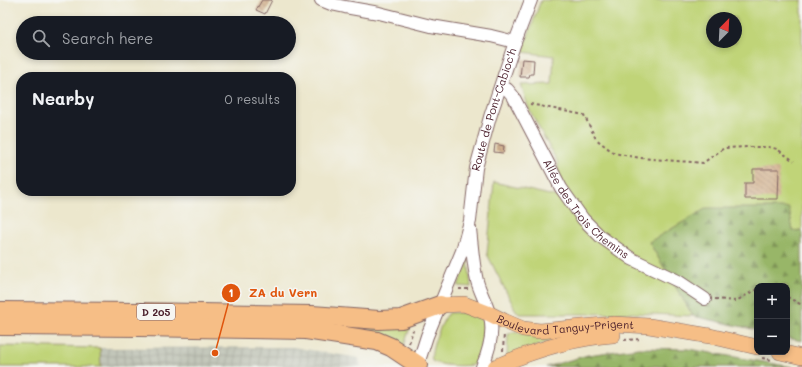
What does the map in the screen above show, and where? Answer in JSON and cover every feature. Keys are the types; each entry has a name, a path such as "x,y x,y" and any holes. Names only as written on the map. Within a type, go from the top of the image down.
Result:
{"highway":[{"name":"D 205","path":"0,311 290,314 379,320 401,318 440,305"},
{"name":"D 205","path":"0,326 306,330 377,340 391,347 419,366"}],"main road":[{"name":"Boulevard Tanguy-Prigent","path":"440,305 464,304 523,329 540,331 614,324 649,326 710,336 754,351"},
{"path":"495,367 541,349 596,336 638,332 683,332"},
{"path":"776,356 802,357"}],"street":[{"path":"321,0 331,4 378,13 432,26 491,36 515,42"},
{"name":"Route de Pont-Cabioc'h","path":"440,305 462,251 470,222 476,168 490,118 515,42 531,0"},
{"name":"Allée des Trois Chemins","path":"501,86 507,89 517,102 560,188 583,219 601,237 632,258 678,281 704,298"},
{"name":"Route de Pont-Cabioc'h","path":"470,222 477,282 490,314"},
{"path":"419,366 427,336 440,305"},
{"path":"482,367 487,356 490,340 490,314"}],"path":[{"path":"517,102 584,115 596,139 614,153 640,158 703,163 724,148 770,147 777,149 794,161"},
{"path":"704,298 736,301 754,291"},
{"path":"790,299 802,305"},
{"path":"621,340 646,339"}],"shaded area":[{"path":"293,347 359,358 361,367 101,367 100,348"}],"green space":[{"path":"541,0 802,0 802,230 649,242 693,316 631,313 519,314 487,254 494,182 558,197 558,163 529,109 521,85 552,84 554,56 522,52"},
{"path":"707,208 789,208 793,231 802,230 802,341 790,339 790,283 754,283 754,329 693,316 649,242"},
{"path":"468,258 471,287 458,286 467,260"},
{"path":"449,313 467,314 475,316 483,321 481,350 475,364 454,366 432,361 432,350 443,322"},
{"path":"412,321 404,346 384,335 359,329 314,326"},
{"path":"511,332 555,336 556,339 507,357 508,334"},
{"path":"0,346 100,348 101,367 0,367"},
{"path":"639,348 688,349 793,367 546,367 588,355"}],"building":[{"path":"262,0 272,0 265,14 256,10"},
{"path":"522,59 534,60 533,74 530,74 529,77 520,77"},
{"path":"495,144 504,146 503,153 494,152"},
{"path":"753,169 779,169 778,199 745,199 745,183 753,183"}],"place":[{"name":"ZA du Vern","path":"215,353"}]}
